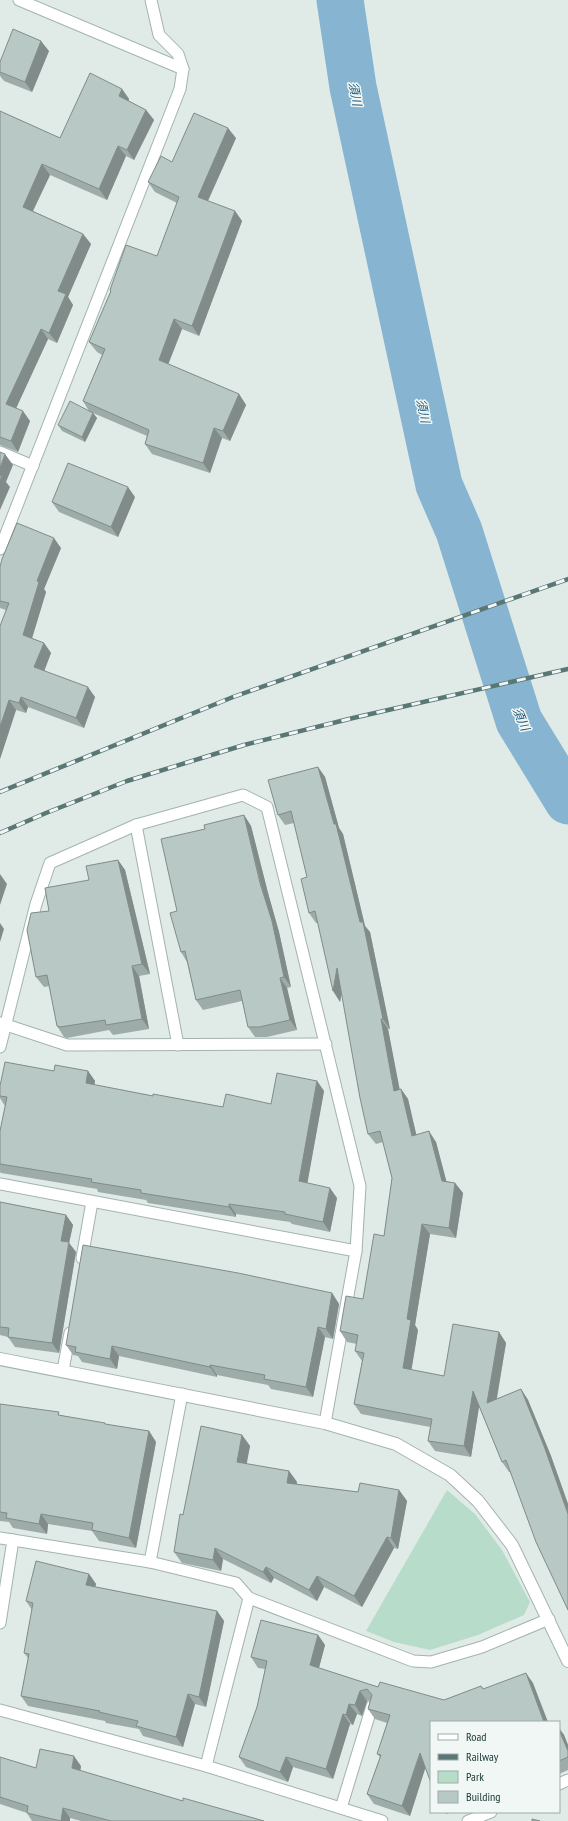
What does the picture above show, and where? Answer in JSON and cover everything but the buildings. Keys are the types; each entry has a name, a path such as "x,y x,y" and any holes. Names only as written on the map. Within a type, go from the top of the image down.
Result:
{"street":[{"path":"0,1359 63,1370 325,1423 396,1444 450,1475 478,1501 512,1545 568,1661"}],"lane":[{"path":"19,0 183,69"},
{"path":"0,549 180,88 183,69 178,54 159,35 151,0"},
{"path":"0,452 33,466"},
{"path":"0,1047 3,1024 36,904 50,863 136,825 243,795 267,807 360,1186 356,1251 325,1423"},
{"path":"136,825 178,1045"},
{"path":"3,1024 67,1045 326,1044"},
{"path":"0,1184 356,1251"},
{"path":"80,1271 92,1202"},
{"path":"63,1370 71,1324"},
{"path":"150,1562 182,1394"},
{"path":"0,1538 150,1562 236,1583 249,1598 396,1654 419,1661 431,1662 482,1647 549,1619"},
{"path":"0,1623 13,1540"},
{"path":"206,1766 249,1598"},
{"path":"341,1808 372,1706"},
{"path":"0,1710 206,1766 382,1821"},
{"path":"468,1821 488,1813"}],"green space":[{"path":"447,1490 475,1514 502,1550 530,1602 524,1615 478,1635 430,1650 394,1642 366,1631"}],"waterway":[{"name":"須川","path":"340,0 353,87 439,485 459,531 519,721 568,801"}],"railway":[{"path":"0,792 233,697 568,579"},
{"path":"0,833 127,781 244,745 353,718 568,669"}]}
